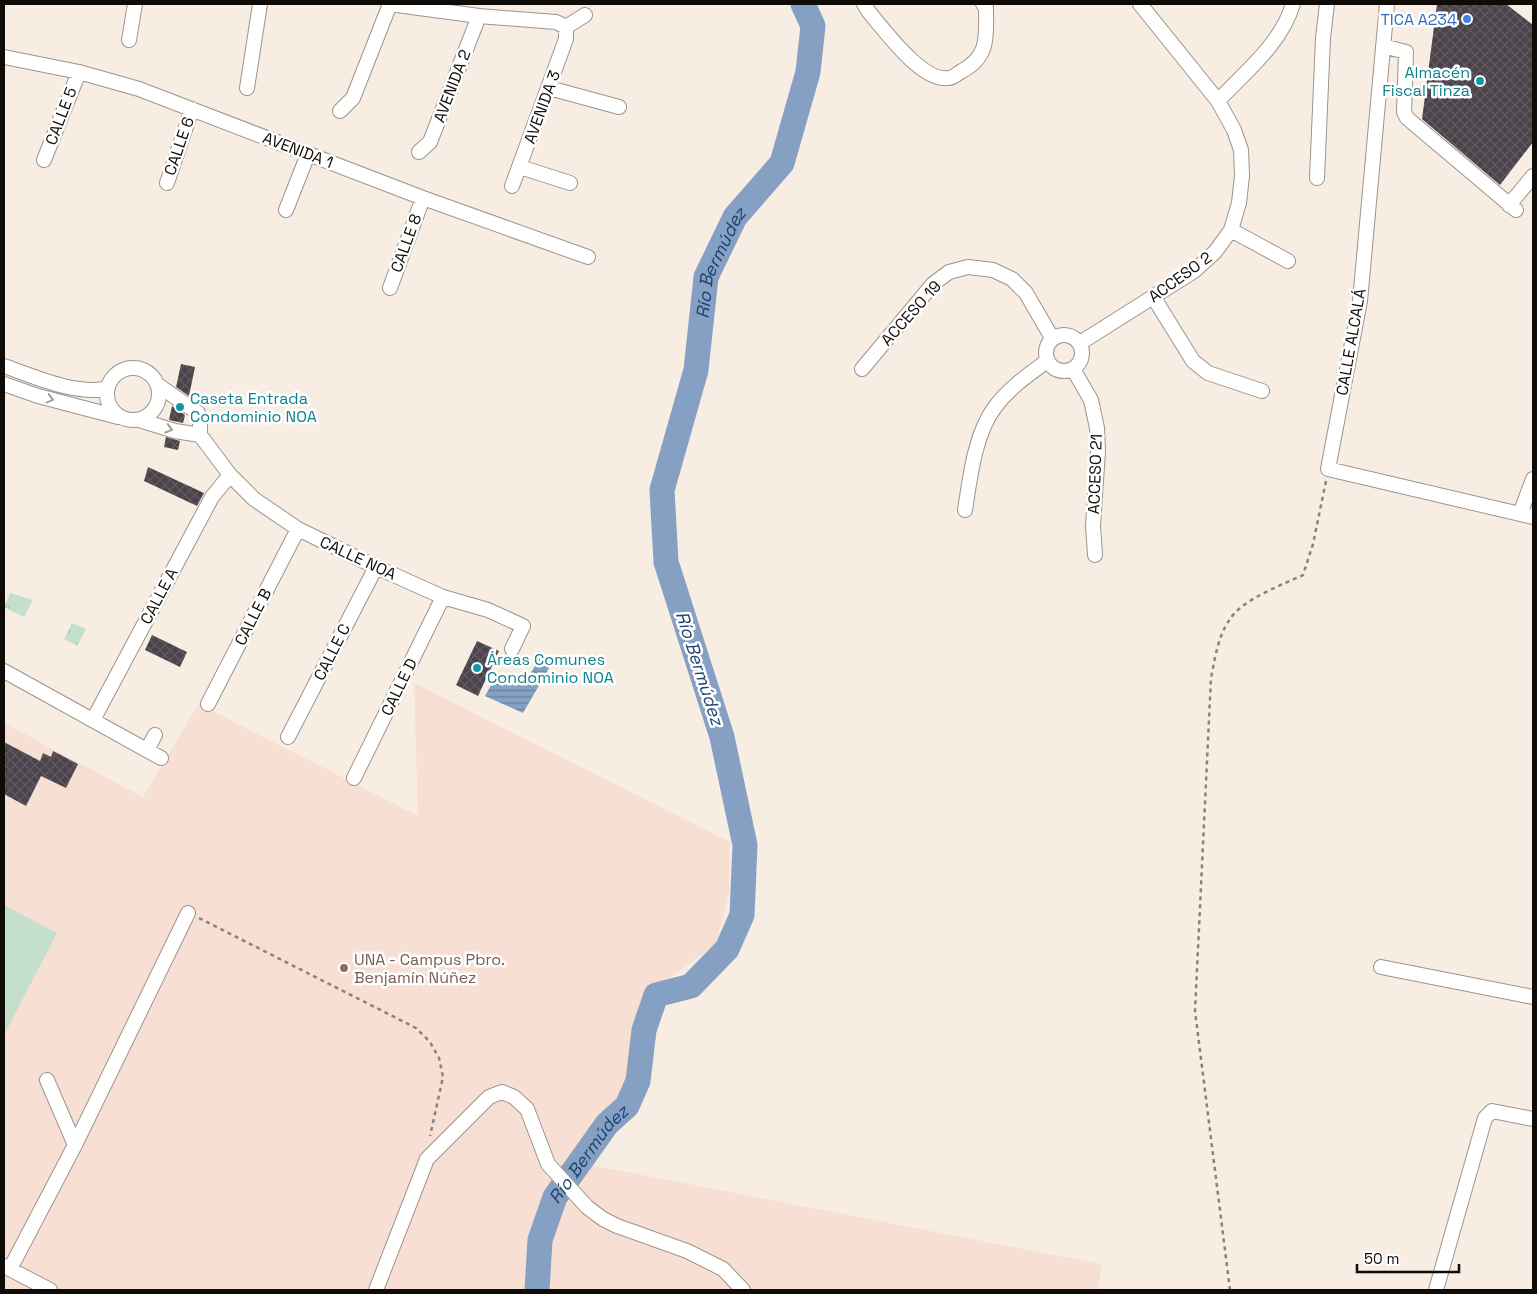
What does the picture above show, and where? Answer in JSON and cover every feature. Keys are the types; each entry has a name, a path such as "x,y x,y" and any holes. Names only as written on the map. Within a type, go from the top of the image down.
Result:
{"street":[{"path":"129,40 135,4"},
{"path":"248,88 260,4"},
{"path":"340,111 353,98 389,4 479,16 556,22 566,27 585,15"},
{"path":"864,4 919,68 934,77 949,78 966,69 980,57 986,44 986,8 983,4"},
{"name":"ACCESO 2","path":"1080,344 1194,271 1215,252 1231,230 1239,203 1242,176 1241,150 1234,130 1218,101 1140,4"},
{"path":"1218,101 1266,52 1281,31 1293,4"},
{"path":"1317,178 1323,38 1327,4"},
{"name":"CALLE ALCALÁ","path":"1328,469 1360,301 1387,4"},
{"name":"AVENIDA 2","path":"419,152 430,142 479,16"},
{"name":"AVENIDA 3","path":"512,186 566,39 566,27"},
{"path":"1383,46 1406,52 1404,112 1407,118 1513,208 1533,176"},
{"name":"AVENIDA 1","path":"4,57 78,72 139,89 423,198 588,257"},
{"name":"CALLE 5","path":"44,160 78,72"},
{"path":"549,88 619,107"},
{"name":"CALLE 6","path":"167,183 192,109"},
{"path":"286,210 308,154"},
{"path":"520,167 570,184"},
{"name":"CALLE 8","path":"390,288 423,198"},
{"path":"1231,230 1288,261"},
{"name":"ACCESO 19","path":"862,369 933,284 949,272 968,267 994,270 1012,279 1026,293 1052,338"},
{"path":"1154,298 1193,361 1208,373 1262,391"},
{"path":"1064,334 1080,344 1082,354 1073,369 1056,370 1047,361 1046,349 1052,338 1064,334"},
{"path":"965,510 970,476 980,435 994,408 1013,387 1047,361"},
{"path":"4,366 81,390 106,389"},
{"path":"121,418 109,406 106,398 106,389 109,381 115,374 122,369 131,367 147,372 158,385 158,403 147,416 139,420"},
{"name":"ACCESO 21","path":"1073,369 1090,400 1097,428 1098,451 1093,526 1095,555"},
{"path":"4,384 38,396 121,418 139,420 175,431 200,435"},
{"name":"CALLE NOA","path":"158,385 198,413 200,435 230,475 254,499 298,529 376,567 443,597 488,610 523,626 512,650"},
{"path":"1328,469 1527,515 1533,479"},
{"name":"CALLE A","path":"93,720 212,498 230,475"},
{"name":"CALLE B","path":"208,704 298,529"},
{"name":"CALLE C","path":"288,737 376,567"},
{"name":"CALLE D","path":"354,778 443,597"},
{"path":"4,671 161,758"},
{"path":"147,750 155,735"},
{"path":"50,1290 7,1267 75,1145 188,913"},
{"path":"1381,967 1533,997"},
{"path":"47,1080 75,1145"},
{"path":"376,1290 427,1159 489,1097 502,1092 514,1097 527,1109 548,1164 587,1207 603,1220 687,1251 723,1269 743,1290"},
{"path":"1436,1290 1484,1118 1492,1111 1533,1119"}],"path":[{"path":"1230,1290 1195,1012 1210,678 1220,640 1230,618 1250,601 1303,575 1313,544 1328,469"},
{"path":"188,913 416,1028 435,1050 439,1058 443,1077 430,1138"}],"shaded area":[{"name":"UNA - Campus Pbro. Benjamín Núñez","path":"414,683 730,842 729,893 716,944 651,992 641,1026 633,1080 622,1101 597,1119 570,1161 1101,1264 1099,1290 4,1290 4,723 143,797 199,704 418,816"}],"green space":[{"path":"10,593 33,600 24,617 4,607"},
{"path":"72,623 86,629 77,646 64,639"},
{"path":"4,905 57,933 4,1035"}],"water":[{"path":"540,657 552,663 523,713 485,696 498,673 524,685"}],"building":[{"name":"Almacén Fiscal Tinza","path":"1437,4 1506,4 1533,25 1533,142 1500,185 1422,119"},
{"path":"181,364 195,367 189,396 176,387"},
{"path":"172,406 185,415 183,423 169,420"},
{"path":"166,437 180,441 178,450 164,447"},
{"path":"148,467 204,493 197,506 144,481"},
{"path":"152,635 187,652 180,667 145,650"},
{"name":"Áreas Comunes Condominio NOA","path":"477,641 499,651 478,696 456,685"},
{"path":"4,742 40,761 43,753 51,757 53,751 78,764 66,788 41,776 26,806 4,794"}],"waterway":[{"name":"Río Bermúdez","path":"537,1290 540,1240 555,1197 607,1124 627,1106 638,1081 644,1030 656,995 691,986 727,949 742,915 745,845 722,737 666,562 662,490 696,370 706,277 735,217 782,163 808,72 813,26 803,4"}],"place":[{"name":"TICA A234","path":"1467,19"},
{"name":"Almacén Fiscal Tinza","path":"1480,81"},
{"name":"Caseta Entrada Condominio NOA","path":"180,407"},
{"name":"Áreas Comunes Condominio NOA","path":"477,668"},
{"name":"UNA - Campus Pbro. Benjamín Núñez","path":"344,968"}]}
